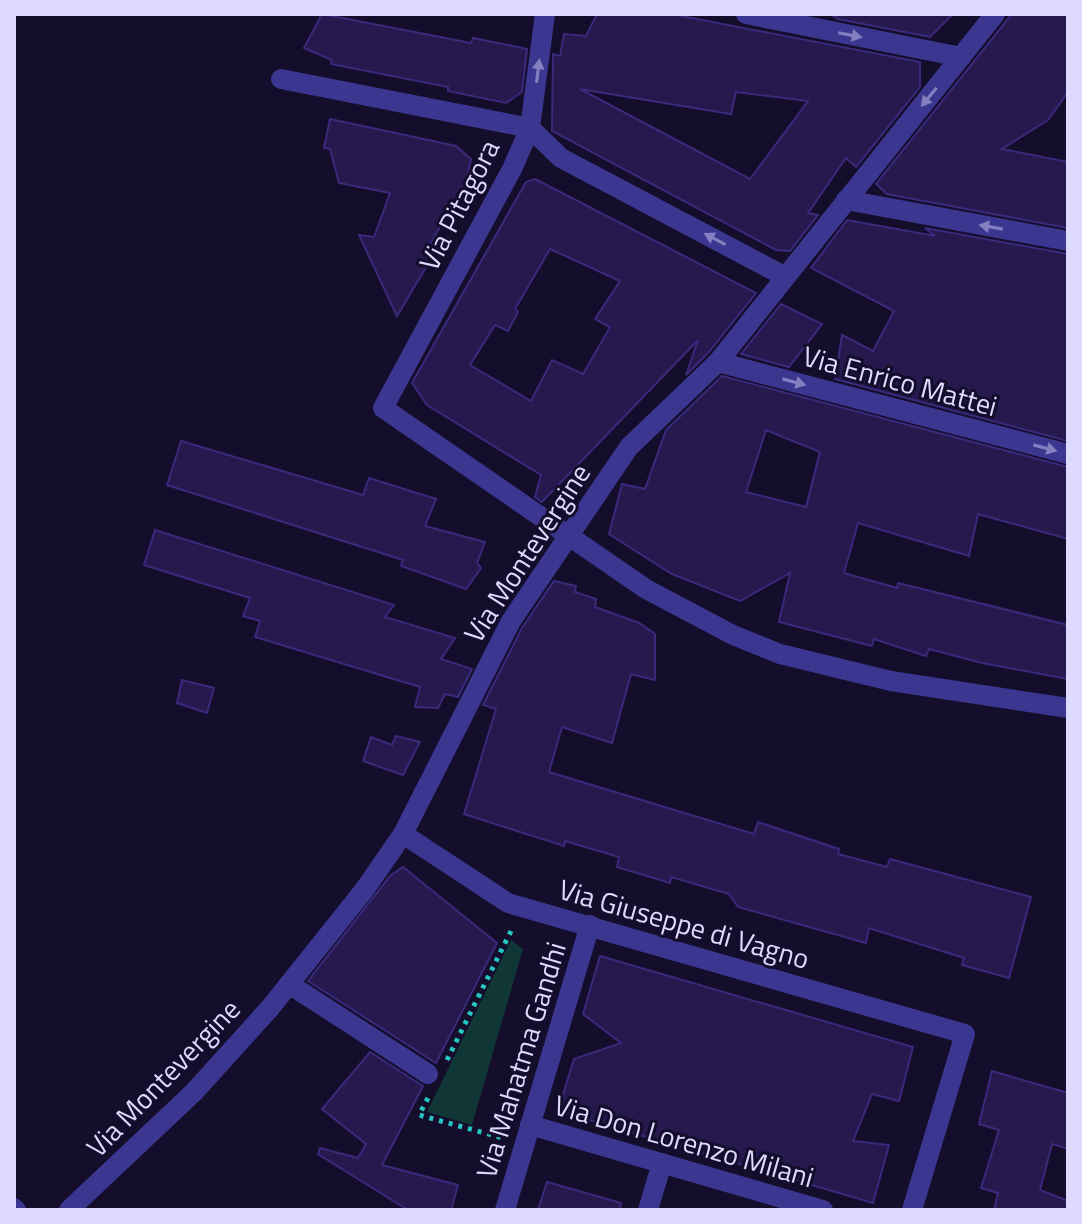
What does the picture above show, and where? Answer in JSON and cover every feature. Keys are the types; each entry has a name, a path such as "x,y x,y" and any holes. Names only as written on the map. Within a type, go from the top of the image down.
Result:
{"street":[{"name":"Via Pitagora","path":"545,14 530,128 512,169 383,408 571,534"},
{"path":"746,14 961,57"},
{"name":"Via Montevergine","path":"69,1210 194,1092 289,984 403,834 511,621 629,447 718,362 995,14"},
{"path":"281,79 530,128 561,158 784,276"},
{"path":"846,200 1068,241"},
{"name":"Via Enrico Mattei","path":"718,362 1068,454"},
{"path":"571,534 646,589 684,612 780,654 891,681 1068,708"},
{"name":"Via Giuseppe di Vagno","path":"403,834 508,903 965,1034 912,1210"},
{"name":"Via Mahatma Gandhi","path":"505,1210 590,925"},
{"path":"289,984 434,1077"},
{"name":"Via Don Lorenzo Milani","path":"527,1134 662,1163 823,1210"},
{"path":"648,1210 662,1163"}],"path":[{"path":"523,907 434,1077 419,1115 527,1134"}],"green space":[{"path":"511,940 523,949 472,1125 427,1112"}],"building":[{"path":"322,14 471,43 473,38 527,49 522,92 506,103 448,91 448,87 331,64 332,60 304,48"},
{"path":"597,14 671,14 920,62 920,87 856,167 846,158 808,213 818,215 790,251 776,250 552,131 553,54 560,56 564,34 586,36","holes":["580,89 731,114 736,92 808,101 750,179"]},
{"path":"831,14 953,14 930,37 838,19"},
{"path":"1012,14 1068,14 1068,92 1048,120 1002,149 1068,162 1068,228 887,194 876,184"},
{"path":"330,119 456,146 471,159 466,181 429,246 438,247 397,316 359,235 374,237 390,193 339,183 330,149 324,148"},
{"path":"535,179 756,293 708,353 686,375 698,340 542,502 535,497 541,475 427,405 412,383 526,182","holes":["550,249 620,281 595,319 610,327 583,374 552,360 531,401 470,365 495,325 508,331 518,312 515,309"]},
{"path":"847,220 935,236 925,228 1068,254 1068,441 835,379 842,335 873,351 894,311 811,268"},
{"path":"781,304 822,324 789,367 741,354"},
{"path":"722,376 1068,467 1068,539 978,514 969,556 858,523 844,573 897,588 898,583 1068,625 1068,679 982,663 929,649 926,656 874,639 872,646 779,622 790,573 740,601 672,574 609,534 622,484 645,489 666,430","holes":["766,430 820,452 806,507 746,492"]},
{"path":"181,441 363,495 369,478 436,499 425,526 485,542 477,563 481,568 466,589 401,566 403,560 167,485"},
{"path":"155,530 394,605 385,617 455,638 441,659 472,669 458,697 445,694 438,708 415,707 420,687 255,637 260,621 243,616 250,598 144,565"},
{"path":"554,581 576,586 575,592 596,599 595,607 639,623 655,634 655,680 631,674 612,743 562,727 549,772 754,834 758,822 839,849 838,854 887,867 890,859 1031,897 1009,978 962,965 964,958 869,928 866,943 738,907 729,894 671,877 670,883 617,867 619,857 565,841 564,846 464,814 496,709 483,705 522,628"},
{"path":"182,680 214,688 207,713 177,703"},
{"path":"396,736 420,742 403,775 363,761 371,737 392,745"},
{"path":"403,867 497,943 436,1063 308,981 390,876"},
{"path":"600,956 913,1047 899,1101 872,1094 853,1141 889,1145 873,1203 558,1111 574,1059 621,1043 583,1014"},
{"path":"370,1052 423,1086 382,1165 458,1185 451,1210 408,1210 318,1154 320,1148 358,1158 366,1144 322,1109"},
{"path":"992,1071 1068,1093 1068,1149 1052,1144 1040,1190 1068,1201 1068,1210 994,1210 998,1193 981,1188 999,1130 979,1124"},
{"path":"547,1182 621,1203 620,1210 538,1210"}]}
